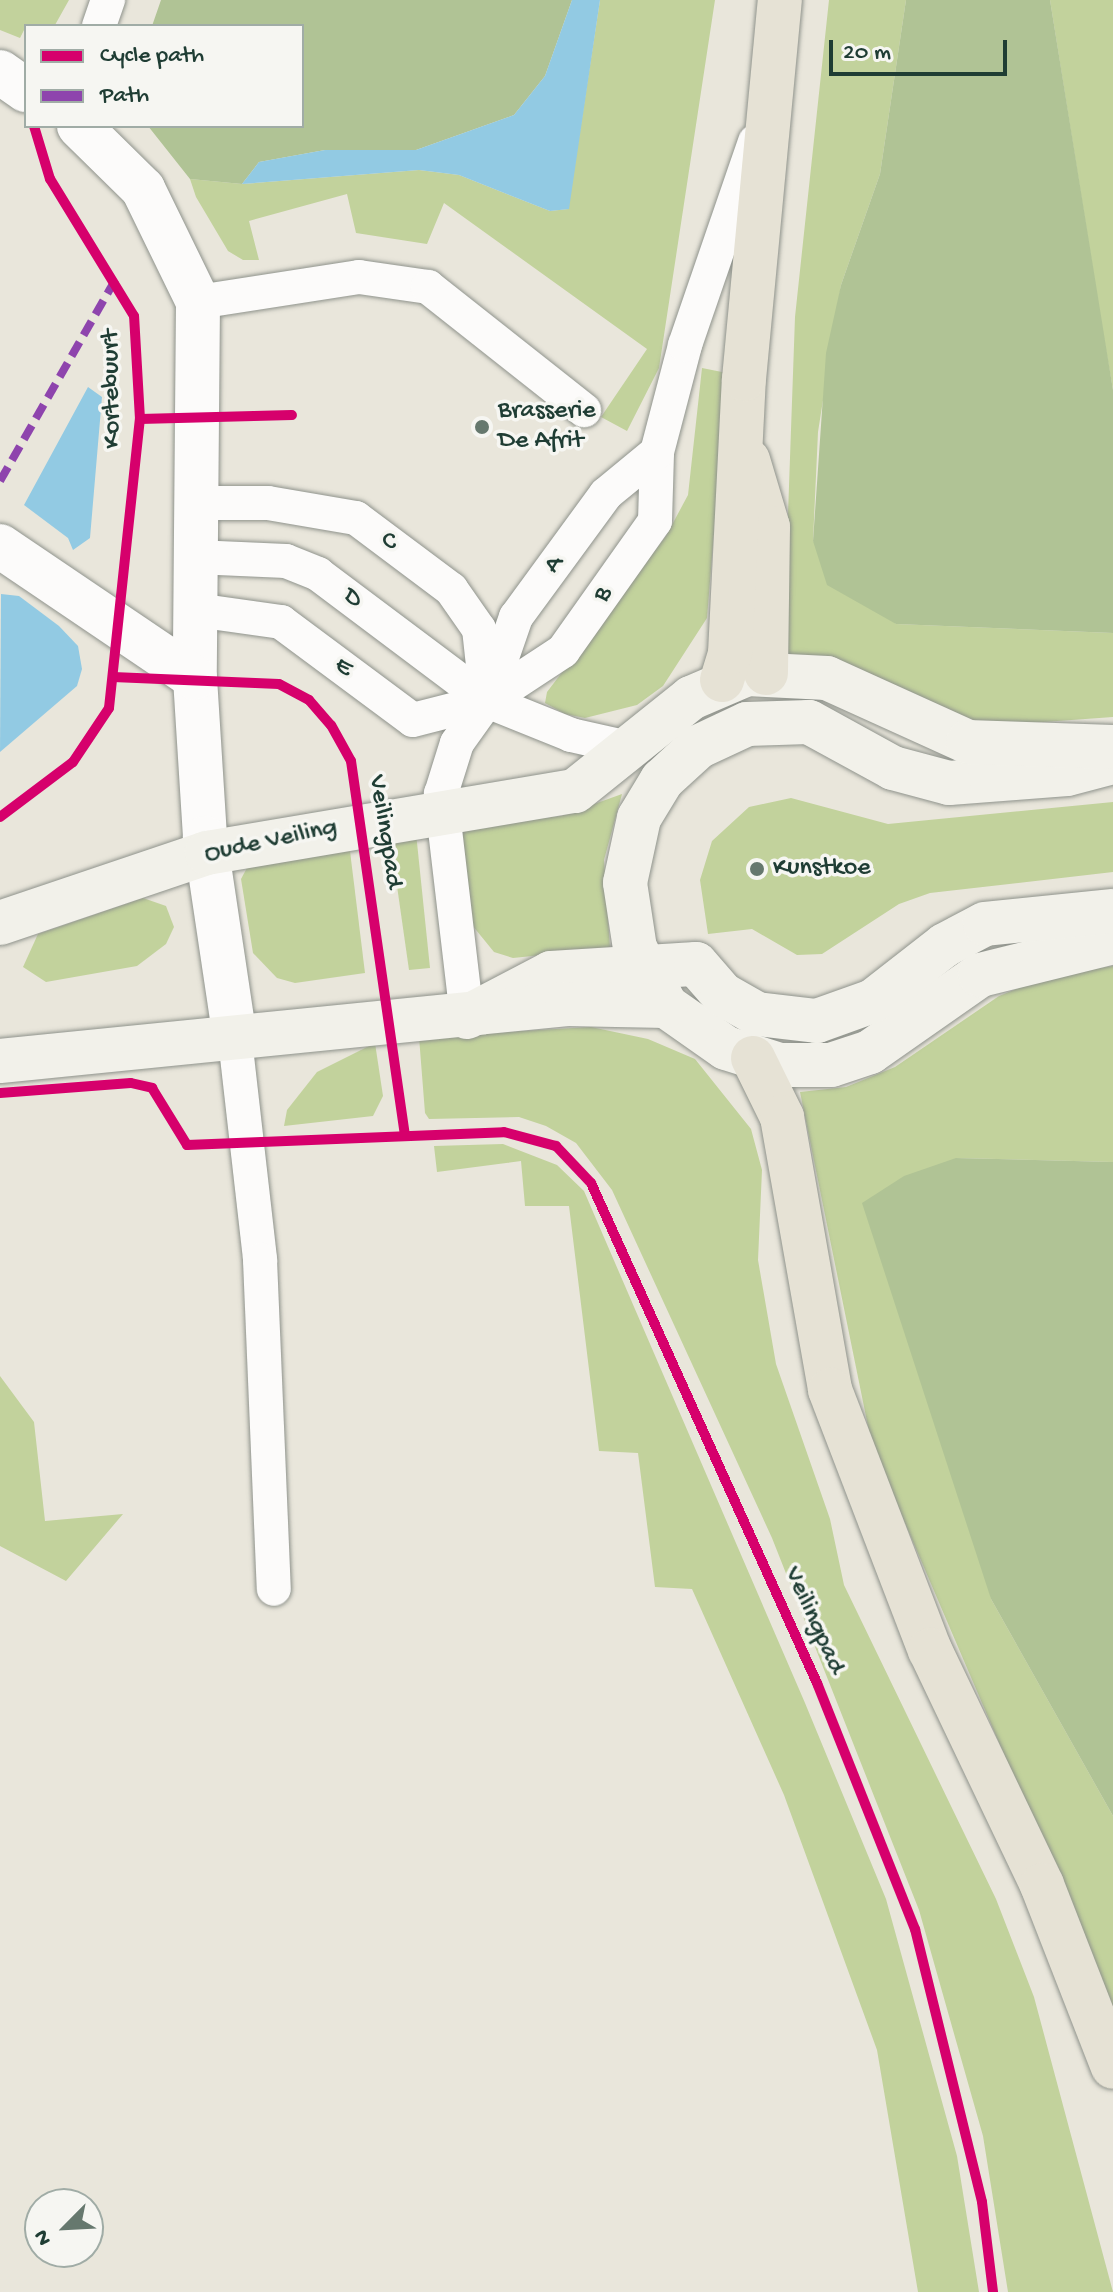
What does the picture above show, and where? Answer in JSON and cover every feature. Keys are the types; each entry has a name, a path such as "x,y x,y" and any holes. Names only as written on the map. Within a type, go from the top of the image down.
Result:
{"highway":[{"path":"722,680 730,653 741,435 780,0"},
{"path":"741,435 768,527 766,673"},
{"path":"753,1058 782,1117 830,1390 930,1650 1042,1885 1113,2067"}],"main road":[{"path":"747,724 766,673"},
{"path":"722,680 766,673 848,685 953,738 1113,747"},
{"name":"Oude Veiling","path":"0,923 207,853 443,810 575,791 722,680"},
{"path":"1113,762 1002,781 931,780 809,722 747,724 678,762 639,818 625,905 642,967 666,1006 704,1035 753,1058 806,1066 870,1052 980,975 1113,942"},
{"path":"467,1017 551,973 696,964 722,994 757,1014 817,1021 873,1001 945,945 1006,919 1113,911"},
{"path":"0,1061 467,1017 567,1004 666,1006"}],"street":[{"path":"0,72 24,89"},
{"path":"81,128 143,189 198,302 195,678 207,853 235,1039"},
{"path":"0,546 195,678"}],"lane":[{"path":"100,24 108,0"},
{"name":"B","path":"487,701 563,651 655,521 657,452 685,345 769,102"},
{"path":"198,302 359,277 428,287 584,410"},
{"name":"A","path":"487,701 516,617 606,494 657,452"},
{"name":"C","path":"198,503 268,503 356,518 451,589 479,629 487,701"},
{"name":"D","path":"195,557 286,561 318,574 487,701 571,735 633,749"},
{"name":"E","path":"196,610 281,622 413,720 487,701"},
{"path":"467,1017 443,810 457,743 487,701"},
{"path":"235,1039 260,1260 274,1589"}],"green space":[{"path":"0,0 69,0 56,24 24,24 20,38 0,30"},
{"path":"161,0 572,0 545,76 514,115 416,150 325,150 259,162 242,184 190,179 150,128 304,128 304,24 153,24"},
{"path":"600,0 715,0 659,368 627,431 601,417 647,349 444,203 427,244 356,233 347,194 249,221 259,260 243,260 228,251 196,197 190,179 242,184 419,170 459,175 550,211 568,209"},
{"path":"829,0 906,0 880,174 841,285 818,432 813,541 896,624 1113,633 1113,717 988,726 783,655 795,317"},
{"path":"906,0 1050,0 1113,390 1113,633 896,624 827,585 813,541 826,353 841,285 880,174"},
{"path":"1050,0 1113,0 1113,390 1103,333"},
{"path":"702,368 727,373 707,618 663,686 637,705 585,718 565,714 545,703 547,692 666,536 688,495"},
{"path":"622,794 604,860 610,948 513,958 494,952 472,925 462,826 561,816"},
{"path":"791,798 888,824 1113,802 1113,872 930,893 899,904 822,954 797,955 752,929 708,934 700,880 712,841 749,807"},
{"path":"416,833 430,968 409,970 390,837"},
{"path":"349,843 365,973 295,983 277,978 253,953 241,879 248,866"},
{"path":"143,898 166,906 174,927 166,944 137,966 46,982 23,967 38,934"},
{"path":"1113,966 1113,1162 956,1158 991,1599 1113,1816 1113,2009 872,1446 800,1092 846,1087 895,1067 999,996 1048,976"},
{"path":"591,1027 648,1039 695,1059 751,1129 762,1170 758,1260 776,1364 830,1519 844,1585 996,1899 1034,1997 1113,2292 1008,2292 983,2136 919,1910 772,1538 612,1190 576,1143 546,1126 519,1117 429,1119 425,1113 419,1037"},
{"path":"375,1043 383,1096 373,1116 284,1126 287,1110 317,1072"},
{"path":"503,1144 557,1165 584,1191 805,1703 886,1899 957,2156 979,2292 918,2292 877,2050 784,1795 692,1589 655,1587 638,1453 599,1451 569,1206 525,1206 521,1161 437,1172 434,1146"},
{"path":"956,1158 1113,1162 1113,1816 991,1599 862,1203 904,1176"},
{"path":"0,1376 34,1422 45,1521 123,1514 66,1581 0,1546"}],"water":[{"path":"572,0 600,0 569,209 550,211 459,175 419,170 242,184 259,162 325,150 416,150 514,115 545,76"},
{"path":"88,387 102,397 90,538 73,550 68,538 24,505"},
{"path":"1,594 19,596 59,626 78,646 82,669 77,686 0,752"}],"marked path":[{"path":"0,481 115,280"}],"cycle path":[{"name":"Kortebuurt","path":"0,817 73,762 109,708 140,419 134,316 50,179 35,128"},
{"name":"Kortebuurt","path":"140,419 292,415"},
{"name":"Veilingpad","path":"113,677 279,684 309,700 331,725 351,761 405,1134"},
{"name":"Veilingpad","path":"0,1093 131,1083 152,1088 187,1145 504,1132 556,1146 591,1183 817,1683 915,1929 982,2202 993,2292"}],"place":[{"name":"Brasserie De Afrit","path":"482,427"},
{"name":"Kunstkoe","path":"757,869"}]}
